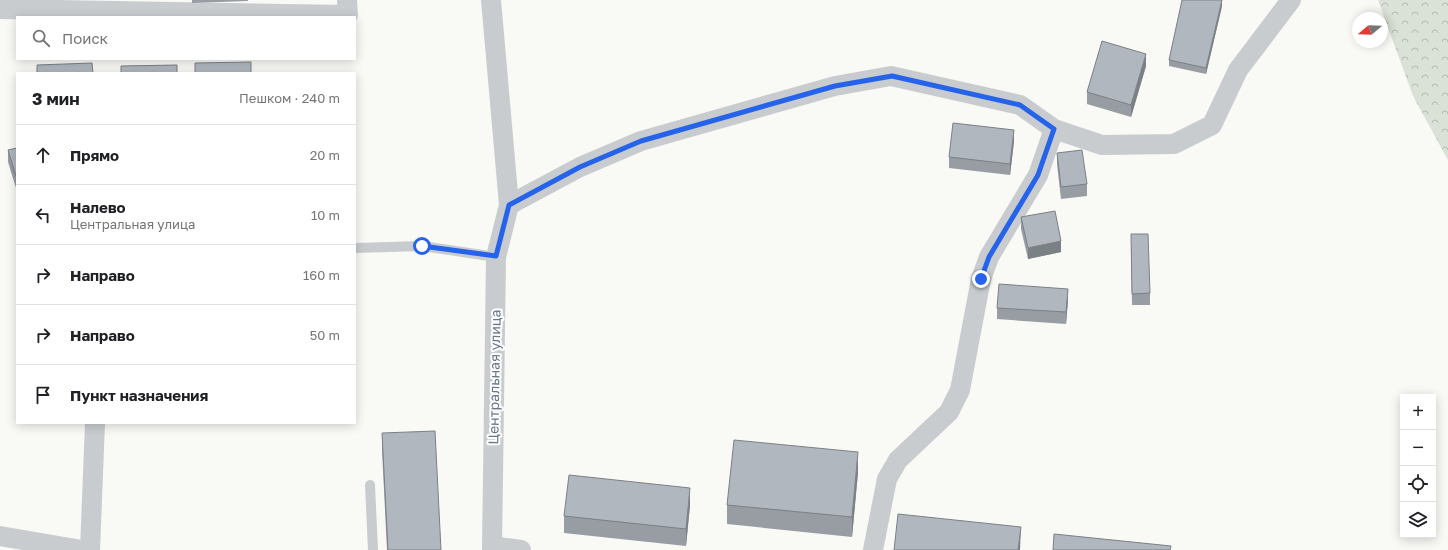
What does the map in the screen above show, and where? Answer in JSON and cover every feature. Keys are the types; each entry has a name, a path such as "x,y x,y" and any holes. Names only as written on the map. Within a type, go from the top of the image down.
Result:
{"street":[{"path":"0,9 348,15 347,0"},
{"name":"Центральная улица","path":"491,0 509,205 496,256 492,548"},
{"path":"509,205 580,167 641,141 835,86 892,76 1020,105 1054,129 1102,145 1174,144 1212,125 1238,70 1291,0"},
{"path":"873,550 887,479 894,466 898,460 949,412 960,390 981,279 989,257 1038,175 1054,129"},
{"path":"90,550 95,424"},
{"path":"0,536 82,550"},
{"path":"492,548 521,550"}],"lane":[{"path":"356,248 422,246 496,256"},
{"path":"370,485 373,550"}],"green space":[{"path":"1378,0 1448,0 1448,160 1413,96 1388,27 1388,12 1382,12"}],"building":[{"path":"1182,0 1222,0 1206,68 1169,60"},
{"path":"1102,41 1146,54 1131,105 1087,92"},
{"path":"251,62 251,72 195,72 195,63"},
{"path":"92,63 93,72 37,72 37,65"},
{"path":"177,65 177,72 121,72 121,66"},
{"path":"953,123 1014,130 1010,164 949,157"},
{"path":"16,148 16,176 8,150"},
{"path":"1082,150 1087,184 1061,187 1057,153"},
{"path":"1055,211 1061,241 1028,248 1021,217"},
{"path":"1131,234 1148,234 1150,293 1132,294"},
{"path":"999,284 1068,289 1066,312 997,308"},
{"path":"435,431 441,550 388,550 382,433"},
{"path":"734,440 858,452 852,517 727,505"},
{"path":"569,475 690,488 686,529 564,516"},
{"path":"898,514 1021,527 1018,550 894,550"},
{"path":"1054,534 1171,546 1170,550 1053,550"}],"route":[{"path":"422,246 496,256 509,205 580,167 641,141 835,86 892,76 1020,105 1054,129 1038,175 989,257 981,279"}]}
